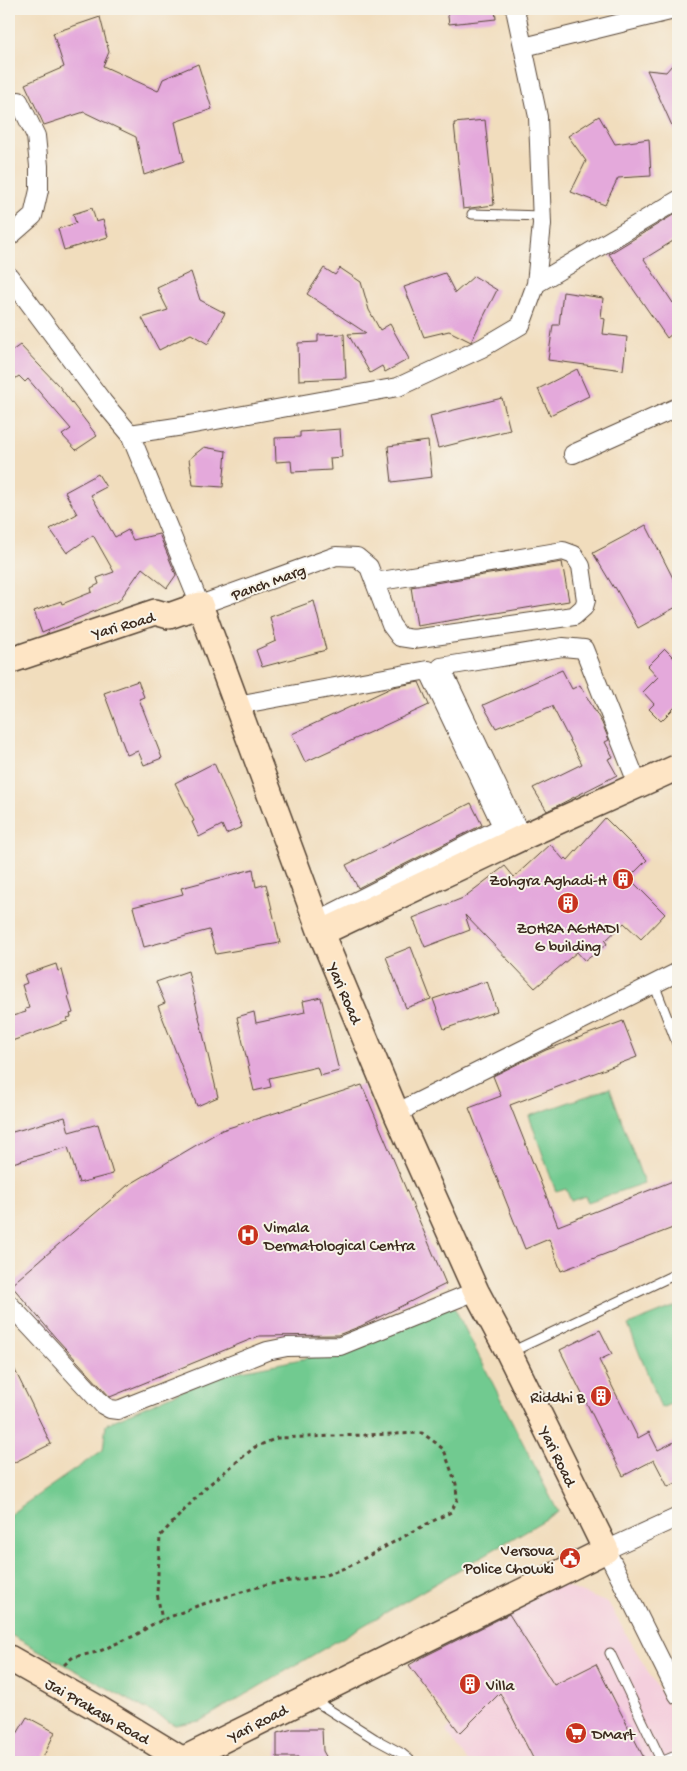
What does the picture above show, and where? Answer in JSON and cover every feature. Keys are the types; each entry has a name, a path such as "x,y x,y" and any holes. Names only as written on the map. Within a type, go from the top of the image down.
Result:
{"street":[{"path":"130,434 398,387 482,348 521,325 536,284 541,216 538,116 516,9"},
{"path":"524,47 678,9"},
{"path":"9,237 33,216 39,190 36,136 19,100"},
{"path":"536,284 678,200"},
{"path":"9,276 130,434 200,606"},
{"path":"573,454 678,407"},
{"path":"563,551 574,555 581,566 586,600 584,607 574,616 413,640 400,637 391,625 374,582 563,551"},
{"name":"Panch Marg","path":"200,606 336,556 357,557 369,567 374,582"},
{"name":"Yari Road","path":"9,661 155,612 169,616 200,606 319,927 398,1117 476,1291 509,1353 678,1695"},
{"path":"9,676 161,625 169,616"},
{"path":"512,835 515,823 441,667 563,647 584,649 638,785"},
{"path":"237,705 428,670 512,835"},
{"path":"319,927 512,835 678,767"},
{"path":"398,1117 408,1107 678,972"},
{"path":"9,1304 103,1405 110,1409 118,1410 267,1351 287,1348 340,1346 476,1291"},
{"path":"606,1550 678,1517"},
{"name":"Yari Road","path":"176,1762 606,1550"},
{"name":"Jai Prakash Road","path":"9,1658 99,1709 176,1762"},
{"path":"9,1672 176,1762"}],"lane":[{"path":"472,214 541,216"},
{"path":"654,984 678,1046"},
{"path":"509,1353 678,1273"},
{"path":"610,1652 662,1762 678,1755"},
{"path":"308,1696 374,1739 401,1753 412,1762"}],"path":[{"path":"46,1680 73,1657 98,1652 162,1620 197,1606 264,1586 323,1576 350,1566 451,1512 457,1500 456,1484 444,1450 422,1433 277,1438 255,1447 205,1488 160,1536 157,1593 162,1620"}],"shaded area":[{"path":"535,1574 608,1603 678,1723 678,1762 468,1762 446,1731 478,1700 529,1667 491,1604"}],"green space":[{"path":"610,1088 644,1183 588,1202 585,1196 571,1201 566,1189 556,1192 529,1116"},
{"path":"452,1303 558,1512 200,1721 175,1725 9,1634 9,1515 103,1450 106,1424 216,1376 362,1347"},
{"path":"678,1305 678,1401 661,1408 628,1325"}],"building":[{"path":"447,9 495,9 496,19 449,24"},
{"path":"100,17 109,52 103,66 158,91 163,79 198,64 212,109 175,122 184,161 144,175 136,137 84,112 44,125 25,84 64,67 53,33"},
{"path":"678,58 678,139 647,70 666,72"},
{"path":"599,116 615,144 649,139 651,176 618,178 605,205 571,192 586,161 568,136"},
{"path":"485,120 494,205 463,209 454,123"},
{"path":"92,208 96,222 103,220 108,237 64,250 58,229 76,223 73,214"},
{"path":"678,212 678,238 644,259 673,303 678,300 678,329 667,338 609,254"},
{"path":"324,268 335,275 340,268 361,282 369,310 380,330 390,324 409,359 385,372 382,366 370,373 348,334 366,333 307,294"},
{"path":"191,272 200,300 225,313 208,344 191,334 159,350 142,318 168,310 157,288"},
{"path":"445,273 455,293 474,276 497,290 471,342 449,331 424,337 404,287"},
{"path":"563,292 603,298 601,318 605,319 603,334 627,337 623,370 548,360 553,325 559,325"},
{"path":"344,334 346,378 299,380 298,343 318,342 318,335"},
{"path":"20,345 59,386 97,436 76,450 62,435 71,429 28,379 25,382 19,376 9,383 9,353"},
{"path":"577,369 589,396 550,415 538,389"},
{"path":"502,398 510,430 438,448 430,416"},
{"path":"340,429 342,457 330,458 331,470 292,472 291,461 276,462 275,438 300,437 300,432"},
{"path":"428,441 432,477 392,482 388,446"},
{"path":"204,447 226,451 223,487 193,485 189,459"},
{"path":"98,474 106,487 91,495 115,537 128,530 133,540 159,534 176,575 167,588 142,568 119,601 42,633 34,611 61,601 62,604 92,592 91,588 99,584 97,578 114,572 93,535 67,553 50,529 77,514 65,492"},
{"path":"646,525 678,588 678,606 638,628 593,553"},
{"path":"562,562 569,601 417,626 411,587"},
{"path":"314,601 326,650 262,667 256,650 276,641 270,617"},
{"path":"665,649 678,662 678,704 661,721 649,709 654,704 643,692 658,677 648,666"},
{"path":"562,670 572,689 580,685 602,723 609,740 605,742 613,757 608,759 617,775 547,811 533,788 582,764 552,706 496,728 483,705"},
{"path":"138,681 144,697 139,699 162,758 144,765 138,751 127,755 104,693"},
{"path":"419,682 429,705 305,762 292,734 393,687"},
{"path":"214,763 242,827 226,834 222,825 199,837 192,822 194,821 175,783"},
{"path":"471,803 482,825 358,888 346,865"},
{"path":"605,818 647,860 629,878 665,914 641,939 624,923 605,941 607,944 585,961 577,952 535,988 465,915 470,930 425,947 413,918 463,898 505,866 514,877 550,844 564,860 566,858 568,860"},
{"path":"253,869 256,887 266,884 280,943 216,954 209,930 144,947 133,907 183,894 181,888"},
{"path":"411,947 431,999 406,1008 386,957"},
{"path":"56,964 58,971 62,970 73,1013 70,1014 71,1017 67,1018 68,1021 9,1042 9,1017 26,1012 25,1009 29,1008 22,985 27,983 24,975"},
{"path":"188,971 218,1097 197,1106 158,1006 165,1003 156,982"},
{"path":"487,981 497,1011 444,1029 433,999"},
{"path":"321,997 339,1071 320,1076 317,1067 269,1078 271,1087 254,1091 237,1017 254,1012 256,1023 305,1012 303,1001"},
{"path":"623,1021 637,1057 510,1105 558,1226 678,1179 678,1226 561,1271 549,1239 525,1249 469,1108 501,1096 493,1076 546,1050"},
{"name":"Vimala Dermatological Centra","path":"362,1085 446,1284 361,1326 338,1335 259,1336 110,1397 11,1285 127,1186 222,1130"},
{"path":"65,1117 69,1132 98,1124 113,1174 79,1183 68,1147 9,1164 9,1133"},
{"name":"Riddhi B","path":"600,1330 612,1354 599,1360 638,1438 649,1432 658,1450 678,1440 678,1482 668,1487 654,1460 623,1476 560,1350"},
{"path":"9,1358 51,1444 9,1465"},
{"path":"509,1614 554,1685 596,1664 646,1762 535,1762 500,1693 460,1733 409,1665"},
{"path":"27,1717 55,1732 41,1762 9,1762 9,1756 14,1745 11,1744"},
{"path":"293,1729 322,1729 323,1751 329,1762 299,1762 298,1757 277,1757 277,1733"}],"place":[{"name":"Zohgra Aghadi-H","path":"623,879"},
{"name":"ZOHRA AGHADI G building","path":"568,903"},
{"name":"Vimala Dermatological Centra","path":"248,1235"},
{"name":"Riddhi B","path":"601,1396"},
{"name":"Versova Police Chowki","path":"570,1558"},
{"name":"Villa","path":"470,1684"},
{"name":"DMart","path":"576,1733"}]}
